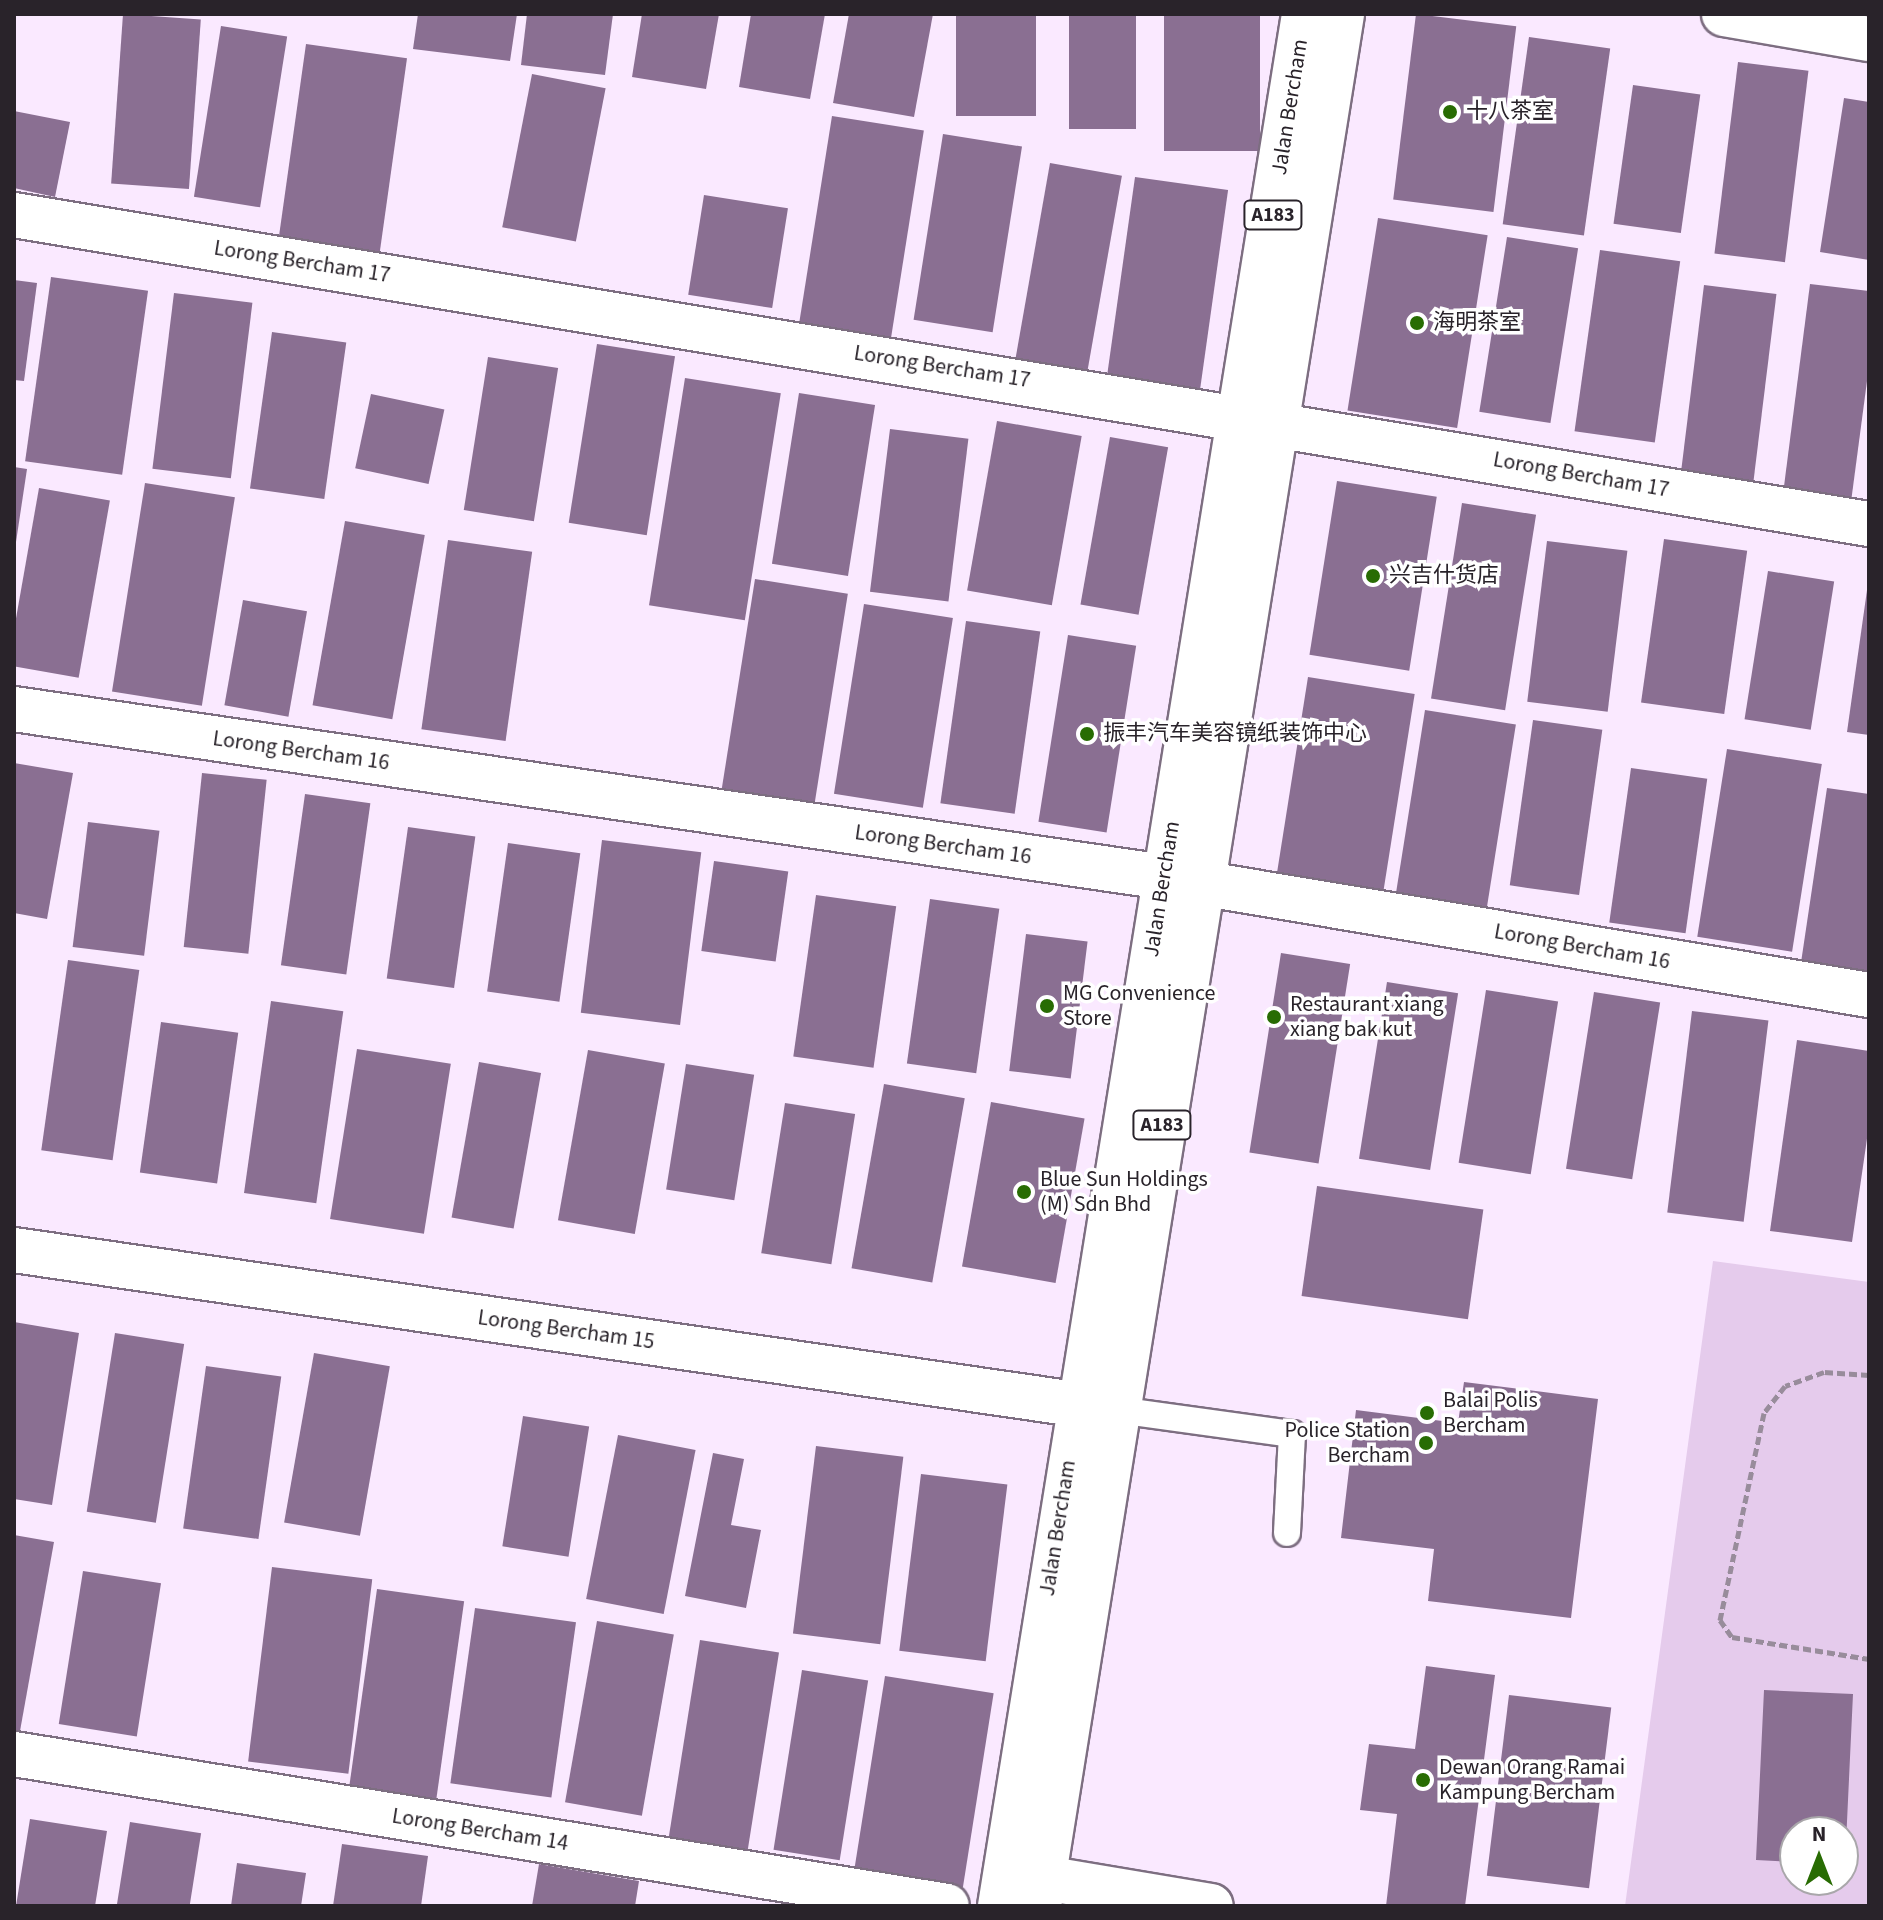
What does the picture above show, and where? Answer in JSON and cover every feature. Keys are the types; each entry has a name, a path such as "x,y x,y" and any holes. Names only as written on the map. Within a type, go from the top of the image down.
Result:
{"street":[{"name":"Jalan Bercham","path":"1258,419 1304,14"},
{"name":"Jalan Bercham","path":"1041,1892 1098,1407 1182,880 1258,419 1342,14"},
{"path":"1724,14 1869,39"},
{"name":"Lorong Bercham 17","path":"14,215 1258,419 1869,524"},
{"name":"Lorong Bercham 16","path":"14,709 1182,880 1869,995"},
{"name":"Lorong Bercham 15","path":"14,1250 1098,1407"},
{"name":"Jalan Bercham","path":"1000,1906 1011,1829 1098,1407"},
{"name":"Lorong Bercham 14","path":"14,1754 947,1906"},
{"path":"1011,1829 1028,1873 1041,1892"},
{"path":"1009,1906 1041,1892 1211,1906"}],"lane":[{"path":"1098,1407 1292,1434 1287,1533"}],"path":[{"path":"1869,1375 1824,1372 1785,1386 1764,1413 1720,1620 1732,1637 1869,1659"}],"shaded area":[{"path":"1713,1261 1869,1282 1869,1906 1625,1906"}],"building":[{"path":"123,14 201,19 189,189 111,184"},
{"path":"418,14 517,14 510,61 413,49"},
{"path":"527,14 613,14 605,75 521,65"},
{"path":"642,14 719,14 706,89 632,77"},
{"path":"751,14 825,14 810,99 739,87"},
{"path":"849,14 933,14 914,117 833,103"},
{"path":"956,14 1036,14 1036,116 956,116"},
{"path":"1069,14 1136,14 1136,129 1069,129"},
{"path":"1164,14 1260,14 1260,151 1164,151"},
{"name":"十八茶室","path":"1416,14 1516,26 1493,212 1393,200"},
{"path":"221,26 287,36 260,207 194,197"},
{"path":"1529,37 1610,48 1584,236 1503,224"},
{"path":"306,44 407,58 379,257 278,243"},
{"path":"1738,62 1808,71 1785,262 1714,254"},
{"path":"532,74 606,88 576,241 502,227"},
{"path":"1633,85 1700,94 1681,233 1614,224"},
{"path":"1844,98 1869,102 1869,260 1820,252"},
{"path":"14,111 70,122 55,197 14,188"},
{"path":"832,116 924,131 890,343 798,328"},
{"path":"943,134 1022,147 993,332 914,320"},
{"path":"1050,163 1122,176 1087,375 1015,362"},
{"path":"1135,177 1228,190 1199,394 1106,381"},
{"path":"704,195 788,208 772,308 688,295"},
{"name":"海明茶室","path":"1378,218 1488,235 1457,428 1347,411"},
{"path":"1507,237 1578,248 1550,423 1479,412"},
{"path":"1600,250 1680,261 1655,442 1575,431"},
{"path":"51,277 148,291 122,475 25,461"},
{"path":"14,280 37,283 24,381 14,380"},
{"path":"1810,284 1869,291 1869,366 1851,502 1783,494"},
{"path":"1704,285 1776,294 1753,486 1680,478"},
{"path":"174,293 252,303 231,478 152,469"},
{"path":"272,332 346,342 324,499 250,488"},
{"path":"597,344 675,356 647,535 569,523"},
{"path":"488,357 558,368 534,521 464,510"},
{"path":"685,378 781,393 745,620 649,605"},
{"path":"799,393 875,405 848,576 772,564"},
{"path":"371,394 444,410 429,484 355,468"},
{"path":"997,421 1082,436 1052,605 967,590"},
{"path":"890,429 968,439 948,601 870,592"},
{"path":"1110,437 1168,447 1139,615 1080,604"},
{"path":"14,467 27,469 16,542 14,542"},
{"name":"兴吉什货店","path":"1337,481 1437,497 1409,671 1309,655"},
{"path":"145,483 235,497 202,706 112,691"},
{"path":"39,488 110,501 79,678 14,666 14,630"},
{"path":"1462,503 1536,515 1505,710 1431,699"},
{"path":"345,521 425,535 392,719 313,705"},
{"path":"1664,539 1747,551 1724,714 1641,702"},
{"path":"448,540 532,552 506,741 421,729"},
{"path":"1547,541 1627,551 1608,712 1527,702"},
{"path":"1768,571 1834,581 1811,730 1745,719"},
{"path":"1869,576 1869,735 1847,732"},
{"path":"755,579 848,594 814,809 721,794"},
{"path":"243,600 307,611 288,717 224,705"},
{"path":"864,604 953,618 923,808 834,794"},
{"path":"966,621 1040,631 1015,814 940,803"},
{"name":"振丰汽车美容镜纸装饰中心","path":"1068,635 1136,646 1107,832 1038,822"},
{"path":"1308,677 1415,694 1382,902 1275,885"},
{"path":"1425,710 1516,724 1485,922 1394,908"},
{"path":"1533,720 1602,730 1579,895 1510,885"},
{"path":"1727,749 1822,764 1792,952 1697,937"},
{"path":"14,763 73,773 47,919 14,913"},
{"path":"1631,768 1707,779 1686,933 1609,922"},
{"path":"202,773 267,780 248,954 184,947"},
{"path":"1827,788 1869,794 1869,986 1799,976"},
{"path":"305,794 370,803 346,975 281,965"},
{"path":"88,822 159,831 144,956 73,947"},
{"path":"408,827 475,836 454,988 387,979"},
{"path":"602,840 701,852 680,1025 581,1013"},
{"path":"508,843 580,853 559,1002 487,992"},
{"path":"714,861 788,871 776,962 701,951"},
{"path":"816,895 896,906 874,1068 793,1056"},
{"path":"930,899 999,909 976,1073 907,1063"},
{"name":"MG Convenience Store","path":"1026,934 1088,942 1071,1079 1009,1071"},
{"path":"1281,953 1350,964 1319,1163 1249,1153"},
{"path":"68,960 139,970 113,1160 41,1150"},
{"path":"1387,982 1458,993 1430,1170 1359,1159"},
{"path":"1486,990 1558,1001 1531,1174 1459,1163"},
{"path":"1594,992 1660,1002 1632,1179 1566,1169"},
{"path":"271,1001 343,1011 316,1203 244,1193"},
{"path":"1692,1011 1768,1020 1744,1222 1667,1212"},
{"path":"161,1022 238,1033 217,1183 140,1173"},
{"path":"1797,1040 1869,1051 1869,1125 1852,1242 1770,1231"},
{"path":"357,1049 451,1064 424,1234 330,1219"},
{"path":"588,1050 665,1064 635,1234 558,1220"},
{"path":"479,1062 541,1073 514,1229 452,1218"},
{"path":"686,1064 754,1075 734,1200 666,1189"},
{"path":"884,1084 965,1098 932,1282 852,1268"},
{"name":"Blue Sun Holdings (M) Sdn Bhd","path":"991,1102 1085,1118 1056,1283 962,1266"},
{"path":"785,1103 855,1114 831,1264 761,1253"},
{"path":"1317,1186 1483,1209 1468,1319 1302,1296"},
{"path":"14,1322 79,1333 52,1505 14,1499"},
{"path":"115,1333 184,1344 156,1523 87,1512"},
{"path":"314,1353 390,1366 360,1536 284,1522"},
{"path":"206,1366 281,1377 258,1539 183,1528"},
{"path":"1464,1382 1598,1399 1571,1618 1428,1601 1434,1549 1341,1538 1356,1410 1458,1423"},
{"path":"523,1416 589,1426 569,1557 502,1546"},
{"path":"618,1435 696,1450 664,1614 586,1599"},
{"path":"816,1446 903,1457 880,1644 793,1634"},
{"path":"713,1453 744,1459 731,1525 761,1530 746,1608 685,1596"},
{"path":"921,1474 1007,1485 986,1661 899,1651"},
{"path":"14,1535 54,1542 20,1731 14,1730"},
{"path":"272,1567 372,1579 348,1774 248,1762"},
{"path":"83,1571 161,1583 137,1736 59,1724"},
{"path":"377,1589 464,1601 436,1804 348,1792"},
{"path":"475,1608 576,1622 551,1797 450,1783"},
{"path":"597,1621 674,1635 642,1816 565,1802"},
{"path":"700,1640 779,1653 747,1853 668,1841"},
{"name":"Dewan Orang Ramai Kampung Bercham","path":"1426,1666 1495,1675 1465,1906 1386,1906 1397,1814 1360,1810 1369,1744 1415,1749"},
{"path":"802,1670 868,1680 840,1860 774,1850"},
{"path":"885,1676 994,1693 963,1888 854,1871"},
{"path":"1764,1690 1853,1694 1847,1816 1779,1816 1779,1861 1756,1860"},
{"path":"1509,1695 1611,1708 1589,1888 1487,1876"},
{"path":"30,1819 107,1831 95,1906 16,1906"},
{"path":"130,1822 201,1833 190,1906 117,1906"},
{"path":"342,1844 428,1856 421,1906 333,1906"},
{"path":"237,1863 306,1873 301,1906 231,1906"},
{"path":"539,1864 639,1881 635,1906 532,1906"}],"place":[{"name":"十八茶室","path":"1450,112"},
{"name":"海明茶室","path":"1417,323"},
{"name":"兴吉什货店","path":"1373,576"},
{"name":"振丰汽车美容镜纸装饰中心","path":"1087,734"},
{"name":"MG Convenience Store","path":"1047,1006"},
{"name":"Restaurant xiang xiang bak kut","path":"1274,1017"},
{"name":"Blue Sun Holdings (M) Sdn Bhd","path":"1024,1192"},
{"name":"Balai Polis Bercham","path":"1427,1413"},
{"name":"Police Station Bercham","path":"1426,1443"},
{"name":"Dewan Orang Ramai Kampung Bercham","path":"1423,1780"}]}
